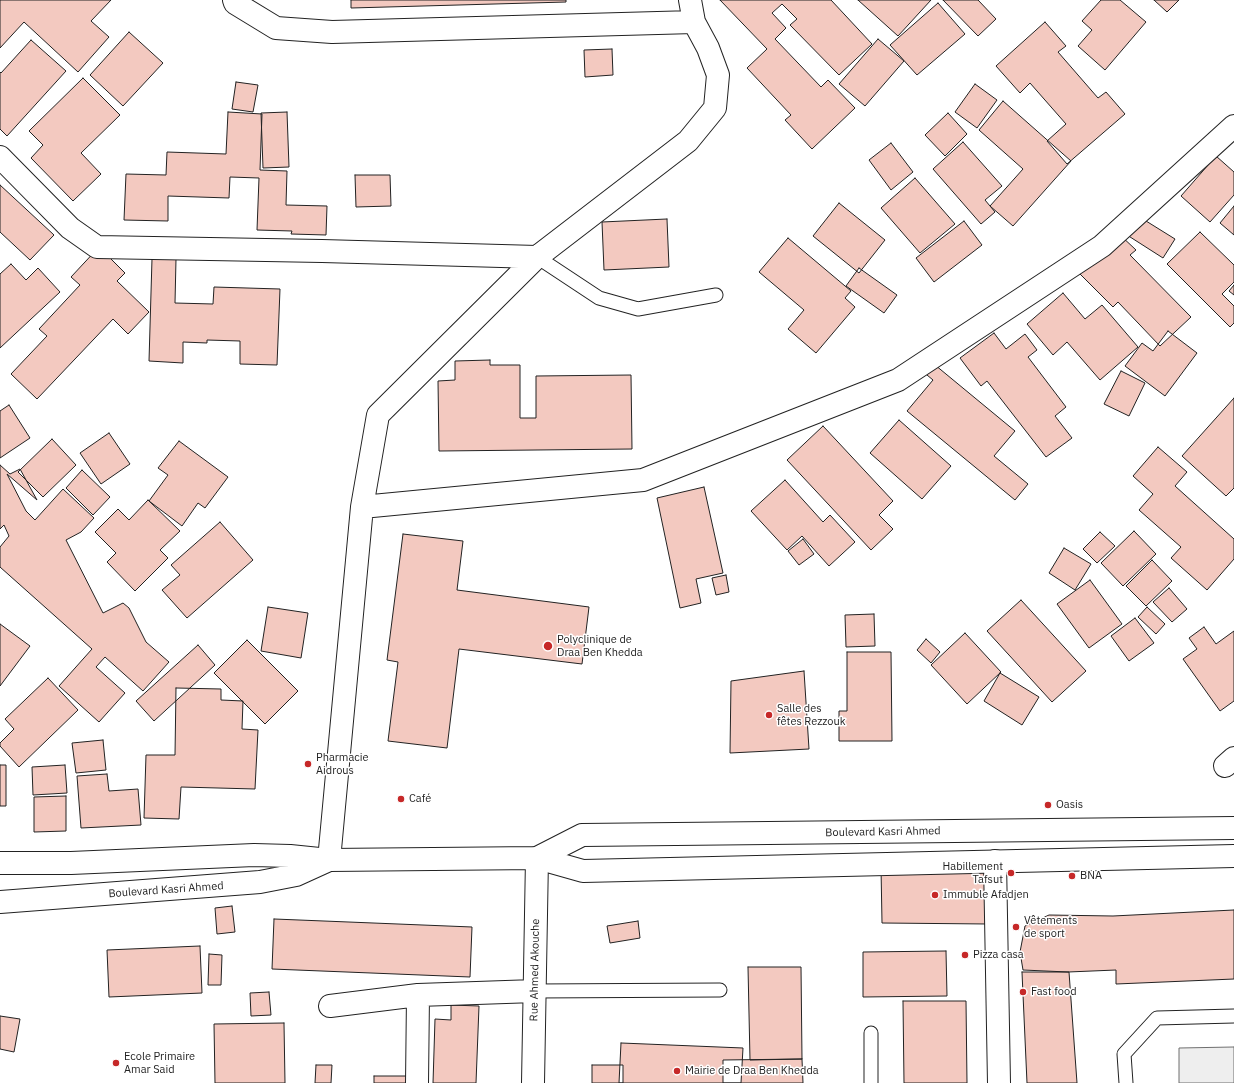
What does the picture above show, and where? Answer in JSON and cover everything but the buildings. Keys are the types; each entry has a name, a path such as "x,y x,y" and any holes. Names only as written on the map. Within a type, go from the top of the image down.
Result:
{"street":[{"path":"234,0 235,3 276,28 332,32 694,22"},
{"path":"329,860 362,507 378,415 537,257 688,141 715,108 718,75 708,48 694,22 690,0"},
{"path":"362,507 643,480 898,380 1102,246 1234,126"},
{"path":"0,157 70,228 97,247 314,250 537,257"},
{"name":"Boulevard Kasri Ahmed","path":"537,858 582,835 1234,828"},
{"name":"Boulevard Kasri Ahmed","path":"0,863 71,863 254,855 290,856 329,860 537,858 583,871 1234,856"},
{"name":"Rue Ahmed Akouche","path":"533,1083 537,858"},
{"name":"Boulevard Kasri Ahmed","path":"0,902 260,882 296,875 329,860"},
{"path":"994,861 999,1083"},
{"path":"330,1006 418,995 535,991"},
{"path":"417,1083 418,995"}],"lane":[{"path":"537,257 599,298 638,309 716,295"},
{"path":"535,991 720,990"},
{"path":"1126,1083 1124,1054 1157,1018 1234,1016"},
{"path":"870,1083 871,1033"}],"shaded area":[{"path":"1234,1047 1234,1083 1179,1083 1179,1048"}],"place":[{"name":"Polyclinique de Draa Ben Khedda","path":"548,646"},
{"name":"Salle des fêtes Rezzouk","path":"769,715"},
{"name":"Pharmacie Aidrous","path":"308,764"},
{"name":"Café","path":"401,799"},
{"name":"Oasis","path":"1048,805"},
{"name":"Habillement Tafsut","path":"1011,873"},
{"name":"BNA","path":"1072,876"},
{"name":"Immuble Afadjen","path":"935,895"},
{"name":"Vêtements de sport","path":"1016,927"},
{"name":"Pizza casa","path":"965,955"},
{"name":"Fast food","path":"1023,992"},
{"name":"Ecole Primaire Amar Said","path":"116,1063"},
{"name":"Mairie de Draa Ben Khedda","path":"677,1071"}]}
